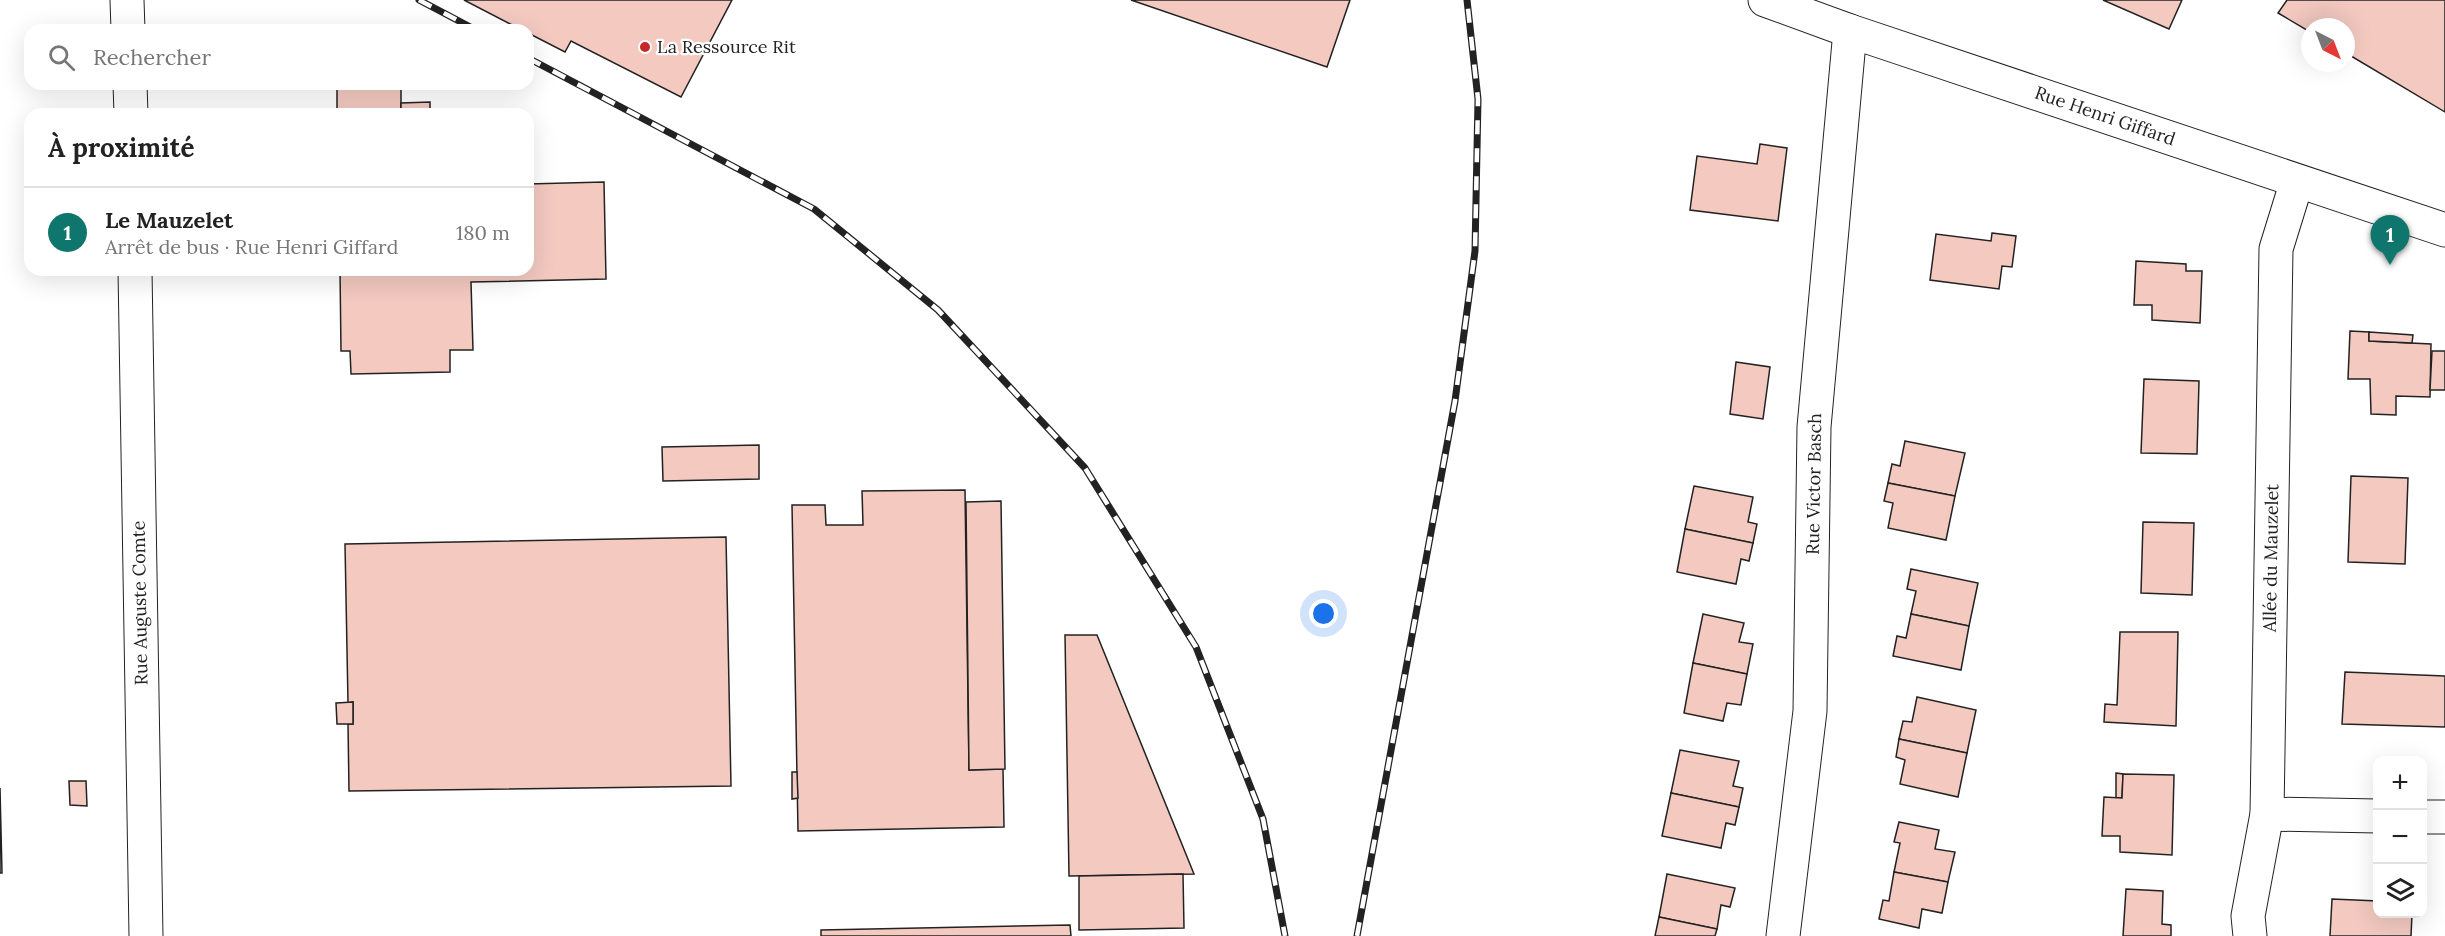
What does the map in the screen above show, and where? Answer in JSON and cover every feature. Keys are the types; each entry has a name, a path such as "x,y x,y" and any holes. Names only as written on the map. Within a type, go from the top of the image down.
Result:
{"street":[{"path":"127,0 128,24"},
{"name":"Rue Henri Giffard","path":"1765,0 1850,31 2445,230"},
{"name":"Rue Victor Basch","path":"1784,936 1810,711 1814,427 1850,31"},
{"path":"130,90 131,108"},
{"name":"Allée du Mauzelet","path":"2250,936 2248,916 2267,814 2276,249 2297,181"},
{"name":"Rue Auguste Comte","path":"135,276 146,936"},
{"path":"2267,814 2373,816"},
{"path":"2427,817 2445,818"}],"building":[{"name":"La Ressource Rit","path":"464,0 732,0 681,97 571,41 565,52 534,36 534,24 510,24"},
{"path":"1131,0 1350,0 1327,67"},
{"path":"2103,0 2182,0 2169,29"},
{"path":"2287,0 2445,0 2445,112 2355,58 2355,18 2301,18 2301,27 2278,13"},
{"path":"337,90 401,90 401,108 337,108"},
{"path":"430,102 430,108 401,108 401,103"},
{"path":"1760,144 1787,148 1778,221 1690,210 1697,156 1757,164"},
{"path":"604,182 606,279 471,282 473,350 450,350 450,372 351,374 350,351 341,351 340,276 534,276 534,184"},
{"path":"1992,233 2016,236 2012,267 2002,266 1999,289 1930,280 1936,234 1991,241"},
{"path":"2136,261 2186,264 2186,271 2202,271 2200,323 2152,320 2152,305 2134,305"},
{"path":"2350,331 2369,332 2369,341 2431,344 2430,397 2396,396 2396,415 2371,414 2370,379 2348,379"},
{"path":"2369,332 2413,335 2412,343 2369,341"},
{"path":"2432,351 2445,351 2445,390 2430,390"},
{"path":"1736,362 1770,367 1763,419 1730,414"},
{"path":"2144,379 2199,381 2197,454 2141,453"},
{"path":"1905,441 1965,453 1955,496 1888,483 1892,464 1900,466"},
{"path":"759,445 759,479 663,481 662,447"},
{"path":"2351,476 2408,478 2405,564 2348,562"},
{"path":"1888,483 1955,496 1946,540 1888,528 1893,503 1884,501"},
{"path":"1694,486 1753,497 1748,522 1757,524 1753,543 1685,529"},
{"path":"965,490 969,770 1003,769 1004,827 798,831 792,505 825,505 826,525 863,525 862,491"},
{"path":"1001,501 1005,769 969,770 966,502"},
{"path":"2143,522 2194,523 2192,595 2141,593"},
{"path":"1685,529 1753,543 1749,561 1741,559 1736,584 1677,572"},
{"path":"726,537 731,786 349,791 348,724 353,724 353,702 348,703 345,544"},
{"path":"1911,569 1978,583 1969,626 1911,614 1916,591 1907,589"},
{"path":"1703,614 1744,623 1739,642 1753,644 1747,674 1693,663"},
{"path":"1911,614 1969,626 1961,670 1893,656 1897,636 1906,638"},
{"path":"2120,632 2178,632 2176,726 2104,722 2105,704 2117,705"},
{"path":"1065,635 1097,635 1194,874 1069,876"},
{"path":"1693,663 1747,674 1741,705 1727,703 1723,721 1684,713"},
{"path":"2345,672 2445,676 2445,727 2342,724"},
{"path":"1917,697 1976,710 1967,753 1899,739 1903,721 1912,722"},
{"path":"353,702 353,724 337,724 336,703"},
{"path":"1899,739 1967,753 1958,797 1900,784 1905,760 1896,757"},
{"path":"1680,750 1739,761 1733,786 1743,788 1739,807 1671,793"},
{"path":"792,772 797,772 798,798 792,799"},
{"path":"2116,773 2123,774 2122,798 2116,798"},
{"path":"2123,774 2174,775 2172,855 2120,852 2120,836 2102,836 2104,797 2122,798"},
{"path":"69,781 86,781 87,806 70,805"},
{"path":"0,788 2,873 0,873"},
{"path":"1671,793 1739,807 1735,825 1726,823 1721,848 1662,836"},
{"path":"1899,822 1939,830 1935,849 1955,852 1948,882 1894,872 1900,843 1894,842"},
{"path":"1894,872 1948,882 1942,913 1922,909 1919,928 1879,919 1883,900 1889,901"},
{"path":"1183,874 1184,928 1079,930 1079,876"},
{"path":"1667,874 1735,888 1730,907 1721,905 1717,929 1659,917"},
{"path":"2126,889 2163,891 2162,924 2171,925 2171,936 2123,936"},
{"path":"2332,899 2373,901 2373,918 2412,918 2411,936 2330,936"},
{"path":"1659,917 1717,929 1715,936 1655,936"},
{"path":"1070,925 1071,936 821,936 821,930"}],"railway":[{"path":"419,0 465,24"},
{"path":"1357,936 1455,401 1475,251 1478,99 1467,0"},
{"path":"534,61 814,209 938,310 1085,468 1196,647 1263,819 1285,936"}],"place":[{"name":"La Ressource Rit","path":"645,47"},
{"name":"Le Mauzelet","path":"2390,265"}]}
